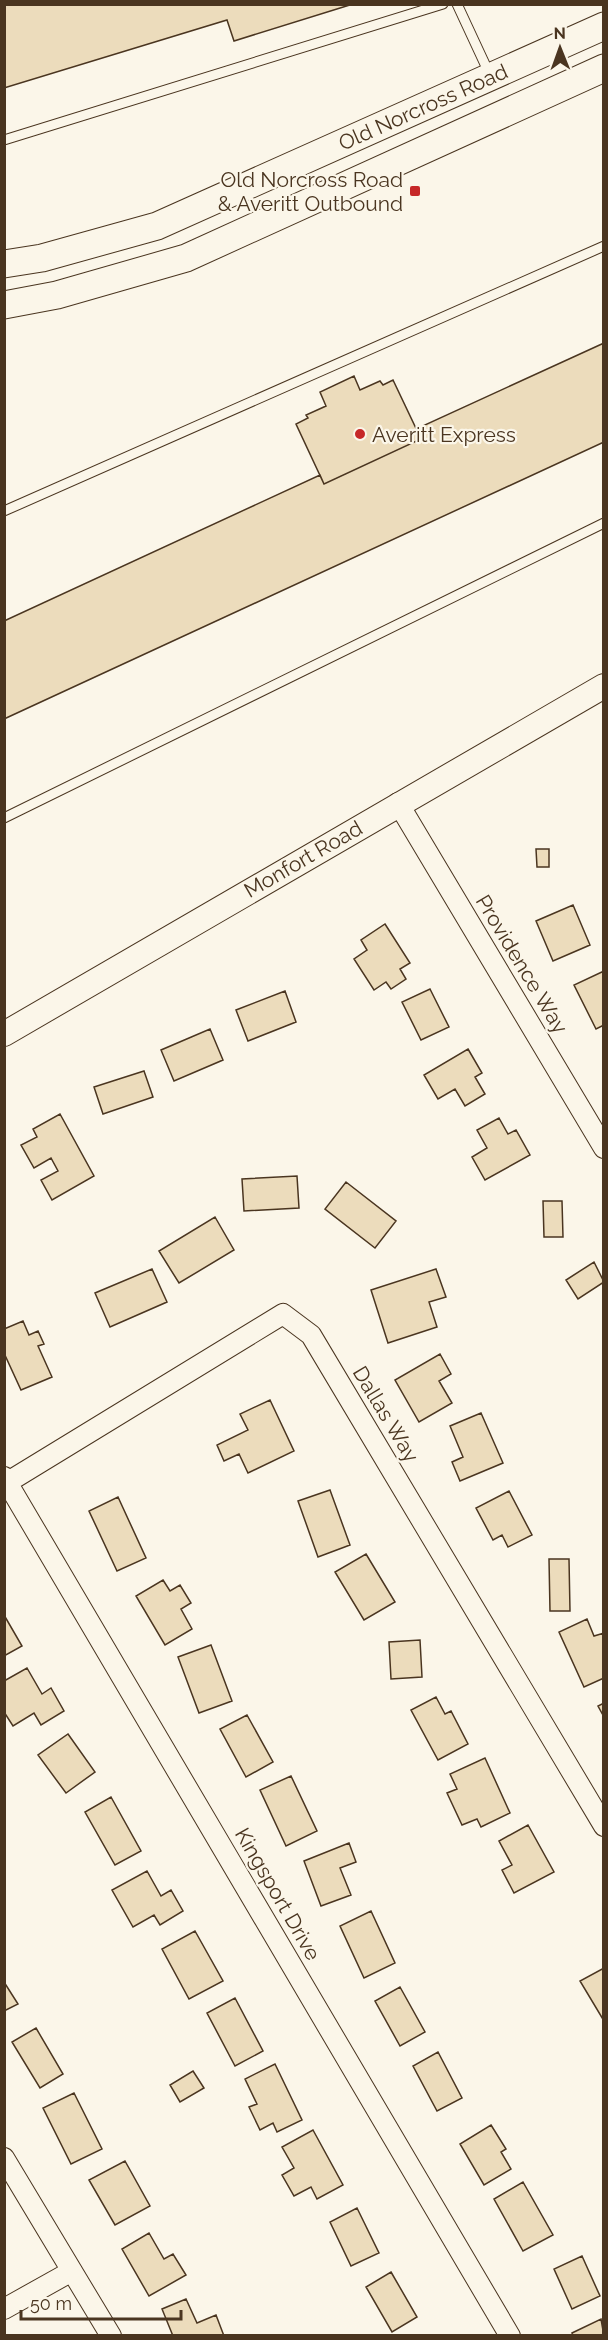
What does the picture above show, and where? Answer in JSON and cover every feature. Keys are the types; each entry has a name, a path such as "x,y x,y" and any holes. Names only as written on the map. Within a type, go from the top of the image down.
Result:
{"main road":[{"name":"Old Norcross Road","path":"4,264 42,258 157,226 603,26"},
{"name":"Old Norcross Road","path":"4,305 57,295 186,258 603,68"}],"street":[{"name":"Monfort Road","path":"4,1035 398,803 603,686"},
{"name":"Providence Way","path":"398,803 603,1148"},
{"name":"Dallas Way","path":"6,1480 283,1314 310,1335 603,1826"},
{"name":"Kingsport Drive","path":"6,1480 510,2336"},
{"path":"4,2158 111,2336"},
{"path":"4,2309 72,2271"}],"lane":[{"path":"4,140 443,4"},
{"path":"457,4 491,77"},
{"path":"4,511 603,246"},
{"path":"4,818 603,523"}],"building":[{"path":"4,4 353,4 234,41 227,20 4,88"},
{"path":"604,343 604,442 4,719 4,621 320,475 324,484 421,439 416,429"},
{"name":"Averitt Express","path":"354,376 360,390 380,381 383,385 393,380 421,439 324,484 296,424 308,418 306,415 326,406 320,392"},
{"path":"536,849 549,849 549,867 537,867"},
{"path":"573,905 590,945 553,961 536,921"},
{"path":"385,924 410,963 400,969 406,979 391,989 386,982 374,990 354,959 367,950 361,940"},
{"path":"604,971 604,1025 596,1029 574,985"},
{"path":"430,989 449,1027 421,1040 402,1002"},
{"path":"285,991 296,1022 248,1041 236,1010"},
{"path":"210,1029 223,1060 174,1081 161,1050"},
{"path":"468,1049 482,1073 475,1077 485,1094 465,1106 455,1089 438,1099 424,1075"},
{"path":"144,1071 153,1097 103,1114 94,1087"},
{"path":"60,1114 94,1176 52,1200 41,1180 58,1171 51,1158 34,1168 21,1145 37,1137 33,1129"},
{"path":"499,1118 508,1134 516,1130 530,1155 485,1180 472,1157 487,1148 477,1130"},
{"path":"297,1176 299,1208 244,1211 242,1179"},
{"path":"346,1182 396,1221 375,1248 325,1209"},
{"path":"543,1201 562,1201 563,1237 544,1237"},
{"path":"215,1217 234,1250 179,1283 159,1251"},
{"path":"594,1262 604,1282 578,1299 566,1280"},
{"path":"152,1269 167,1302 110,1327 95,1293"},
{"path":"436,1269 446,1297 429,1302 437,1327 388,1343 371,1290"},
{"path":"23,1321 29,1335 38,1331 44,1344 38,1346 52,1377 21,1390 4,1353 4,1329"},
{"path":"440,1354 451,1374 439,1381 452,1403 419,1422 395,1380"},
{"path":"270,1400 294,1451 248,1473 239,1454 224,1461 217,1445 248,1430 240,1414"},
{"path":"481,1413 503,1463 460,1481 452,1462 463,1457 450,1426"},
{"path":"330,1490 350,1545 318,1557 298,1501"},
{"path":"509,1491 532,1535 508,1547 502,1535 493,1540 476,1508"},
{"path":"118,1497 146,1558 117,1571 89,1511"},
{"path":"366,1554 395,1602 364,1620 335,1572"},
{"path":"549,1559 569,1559 570,1611 550,1611"},
{"path":"163,1580 170,1591 180,1585 191,1603 181,1609 192,1629 165,1645 136,1596"},
{"path":"4,1615 22,1646 4,1656"},
{"path":"587,1619 594,1636 604,1633 604,1678 584,1687 559,1632"},
{"path":"420,1640 422,1677 391,1679 389,1642"},
{"path":"211,1645 232,1701 199,1713 178,1657"},
{"path":"27,1668 42,1694 51,1688 64,1711 41,1725 34,1713 13,1726 4,1712 4,1681"},
{"path":"436,1697 445,1714 451,1711 468,1744 438,1760 411,1710"},
{"path":"604,1703 604,1717 598,1706"},
{"path":"247,1715 273,1762 246,1777 220,1729"},
{"path":"68,1734 95,1772 66,1793 38,1755"},
{"path":"485,1758 510,1813 481,1827 477,1819 462,1825 447,1793 457,1789 450,1774"},
{"path":"291,1776 317,1831 286,1846 260,1790"},
{"path":"111,1797 141,1851 115,1865 85,1812"},
{"path":"528,1825 554,1872 514,1893 502,1870 512,1865 499,1841"},
{"path":"349,1843 356,1862 340,1868 351,1895 321,1906 304,1861"},
{"path":"147,1871 161,1896 171,1890 183,1911 160,1925 154,1915 133,1927 112,1890"},
{"path":"371,1911 395,1963 364,1978 340,1926"},
{"path":"195,1931 223,1981 189,1999 162,1949"},
{"path":"604,1968 604,2021 580,1981"},
{"path":"4,1982 18,2004 4,2011"},
{"path":"400,1987 425,2032 400,2046 375,2001"},
{"path":"235,1998 263,2051 235,2066 207,2013"},
{"path":"36,2028 63,2074 40,2088 12,2042"},
{"path":"438,2052 462,2098 437,2111 413,2066"},
{"path":"275,2064 302,2120 277,2132 273,2123 260,2130 249,2107 257,2104 245,2079"},
{"path":"193,2071 204,2088 180,2102 170,2085"},
{"path":"74,2093 102,2149 71,2164 43,2108"},
{"path":"491,2125 506,2149 501,2152 511,2169 484,2185 460,2144"},
{"path":"313,2130 343,2185 317,2199 311,2187 294,2196 282,2175 294,2168 282,2147"},
{"path":"125,2161 150,2206 115,2225 89,2180"},
{"path":"523,2182 553,2235 523,2251 494,2199"},
{"path":"357,2208 379,2253 351,2266 330,2222"},
{"path":"149,2233 164,2259 173,2254 186,2275 149,2296 122,2249"},
{"path":"582,2256 600,2296 572,2309 554,2269"},
{"path":"391,2272 417,2317 392,2332 366,2287"},
{"path":"186,2299 197,2323 216,2315 224,2336 173,2336 162,2309"},
{"path":"601,2319 604,2336 573,2336 572,2333"}],"place":[{"name":"Old Norcross Road & Averitt Outbound","path":"415,191"},
{"name":"Averitt Express","path":"360,434"}]}
